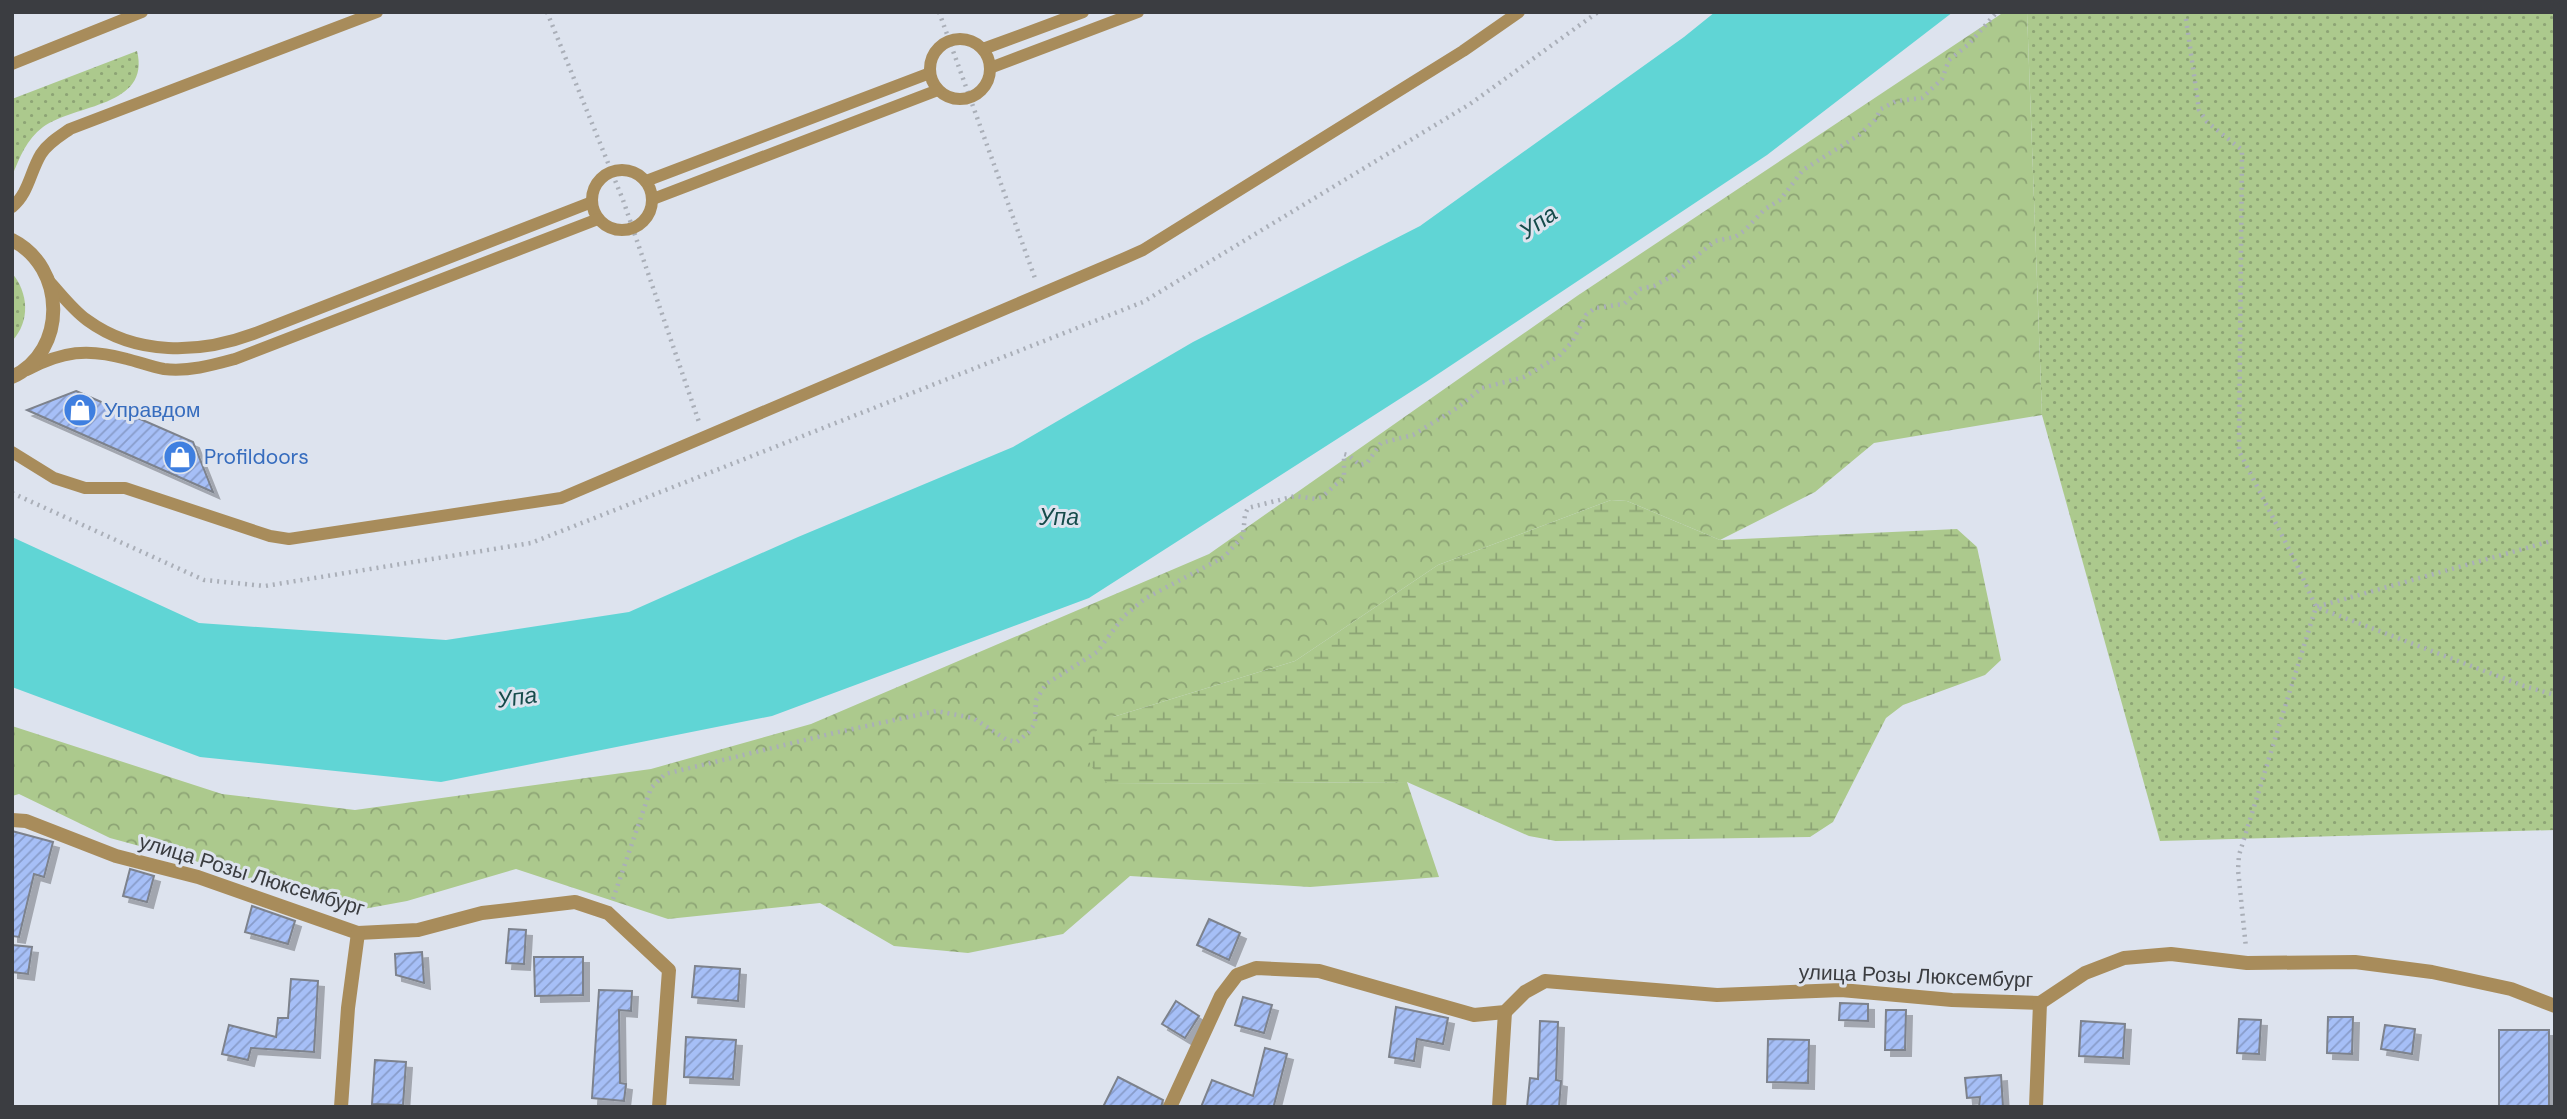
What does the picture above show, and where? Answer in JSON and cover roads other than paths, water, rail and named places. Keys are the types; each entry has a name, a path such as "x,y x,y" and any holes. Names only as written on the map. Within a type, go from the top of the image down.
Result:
{"street":[{"path":"12,240 22,245 38,261 50,281 54,307 51,332 39,356 16,376"},
{"name":"улица Розы Люксембург","path":"12,820 26,821 116,856 198,877 358,933 418,930 482,913 575,902 608,913 669,970 659,1107"},
{"path":"341,1107 348,1009 358,933"},
{"name":"улица Розы Люксембург","path":"1505,1012 1525,992 1545,981 1717,995 1841,990 1952,1000 2040,1003 2085,973 2124,958 2171,954 2247,963 2355,962 2432,972 2511,989 2555,1006"},
{"path":"1170,1107 1221,996 1237,975 1256,968 1319,971 1474,1014 1505,1012 1499,1107"},
{"path":"2036,1107 2040,1003"}],"lane":[{"path":"12,64 141,12"},
{"path":"12,207 29,185 42,153 71,129 377,12"},
{"path":"983,50 1083,12"},
{"path":"990,68 1138,12"},
{"path":"12,452 54,478 85,488 125,488 270,536 289,538 561,498 1143,250 1463,51 1519,12"},
{"path":"967,40 983,50 990,68 985,86 971,98 953,99 938,90 930,73 934,54 940,47 950,41 967,40"},
{"path":"646,181 930,73"},
{"path":"653,199 938,90"},
{"path":"627,170 646,181 653,199 648,217 633,229 614,229 598,219 592,202 599,180 611,172 627,170"},
{"path":"50,281 85,319 133,343 171,349 207,347 253,334 592,202"},
{"path":"16,376 62,354 82,352 115,355 164,369 211,366 598,219"}],"water":[{"name":"Упа","path":"1715,12 1953,12 1767,155 1426,382 1089,598 772,716 441,782 200,757 12,687 12,537 199,623 446,640 629,612 798,537 1013,447 1193,342 1420,226"}],"place":[{"name":"Управдом","path":"80,410"},
{"name":"Profildoors","path":"180,457"}]}
